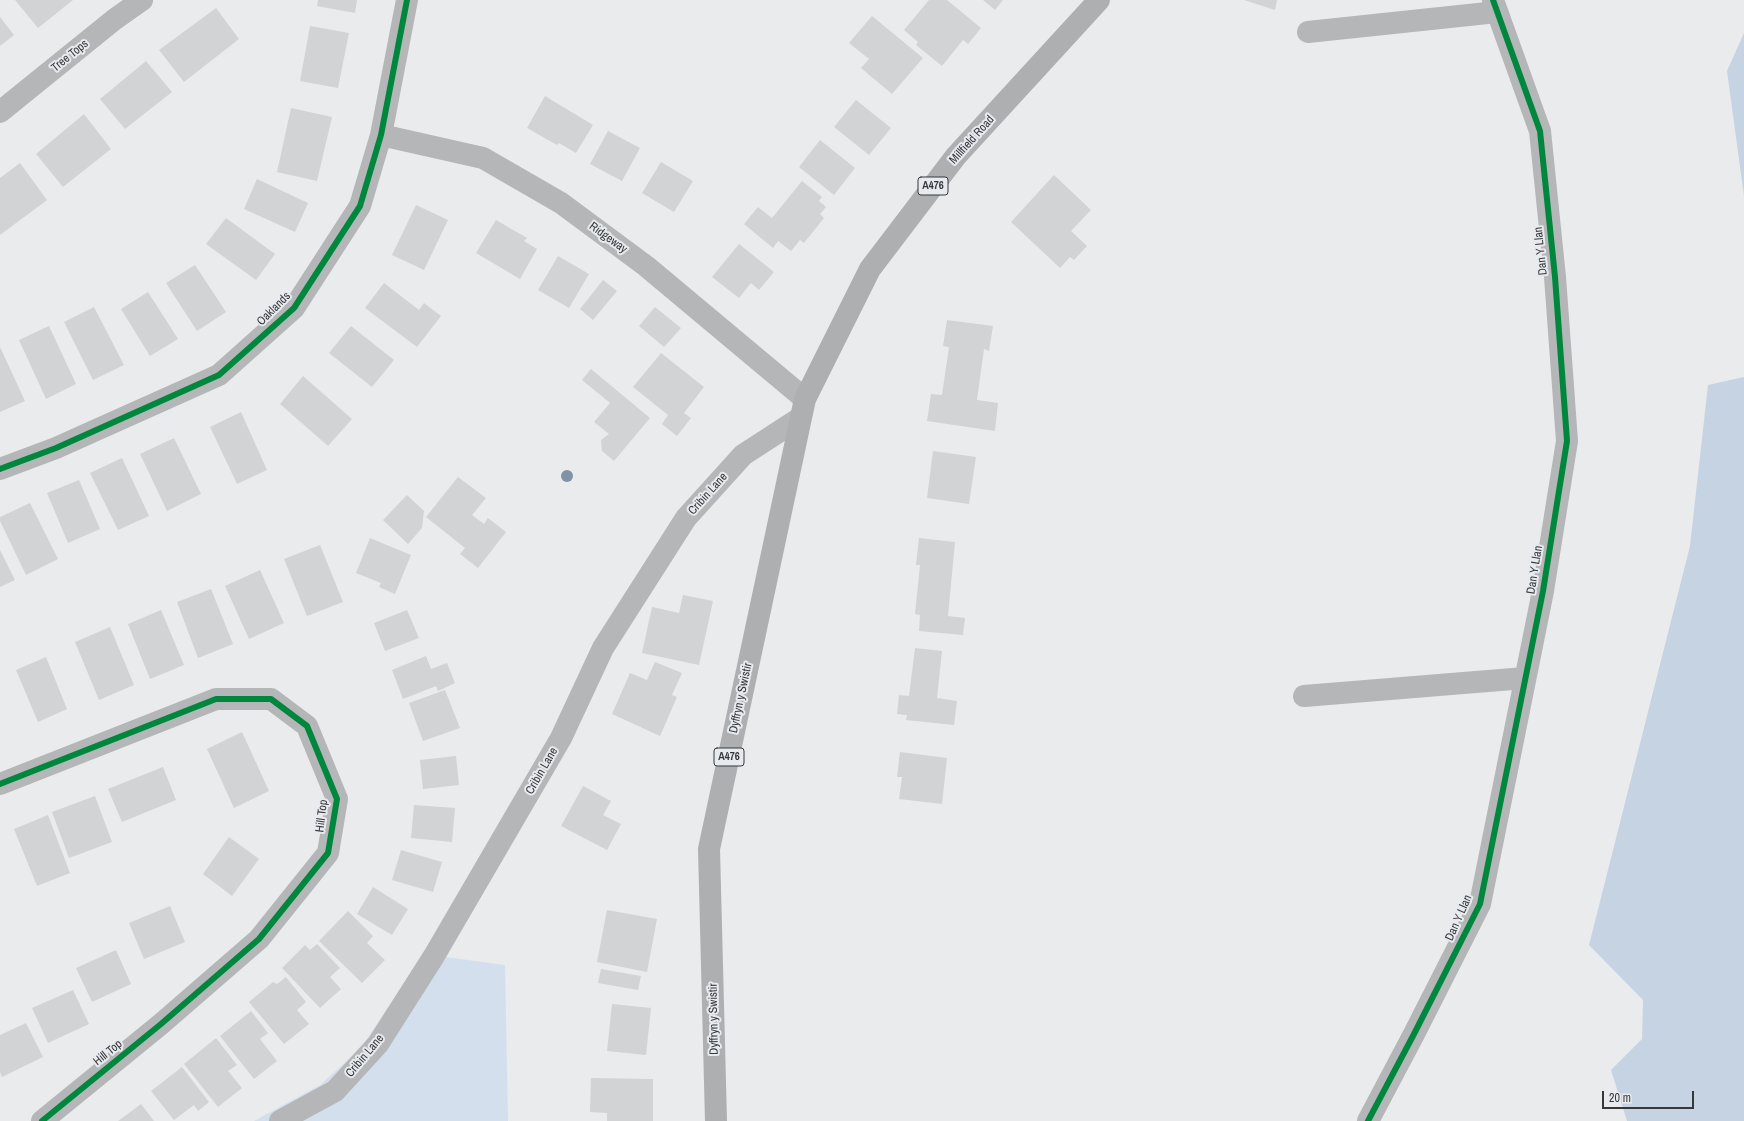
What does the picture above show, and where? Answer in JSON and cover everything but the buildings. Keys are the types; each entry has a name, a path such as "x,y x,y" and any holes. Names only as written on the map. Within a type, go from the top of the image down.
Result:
{"main road":[{"name":"Millfield Road","path":"803,408 870,269 956,156 1099,0"},
{"name":"Dyffryn y Swistir","path":"716,1121 709,849 803,408"}],"street":[{"name":"Tree Tops","path":"0,112 142,0"},
{"name":"Oaklands","path":"0,469 56,448 219,375 294,308 360,206 381,135 407,0"},
{"name":"Dan Y Llan","path":"1308,32 1495,6 1540,131 1555,277 1567,441 1543,591 1480,904 1368,1121"},
{"name":"Ridgeway","path":"381,135 483,158 561,203 646,266 803,408"},
{"name":"Cribin Lane","path":"280,1121 335,1091 378,1044 434,956 561,738 602,648 686,518 743,455 803,408"},
{"path":"1304,696 1525,678"},
{"name":"Hill Top","path":"0,784 216,699 271,699 307,726 337,798 328,853 259,939 161,1024 42,1121"}],"shaded area":[{"path":"1744,33 1744,196 1727,71"},
{"path":"1744,377 1744,1121 1627,1121 1611,1070 1642,1039 1643,1000 1589,945 1690,546 1708,385"},
{"path":"423,954 505,965 508,1121 254,1121 320,1085 361,1048"}],"cycle path":[{"path":"0,469 56,448 219,375 294,308 360,206 381,135 407,0"},
{"path":"1368,1121 1480,904 1543,591 1567,441 1555,277 1540,131 1493,0"},
{"path":"0,784 216,699 271,699 307,726 337,799 328,853 259,939 161,1024 42,1121"}]}
